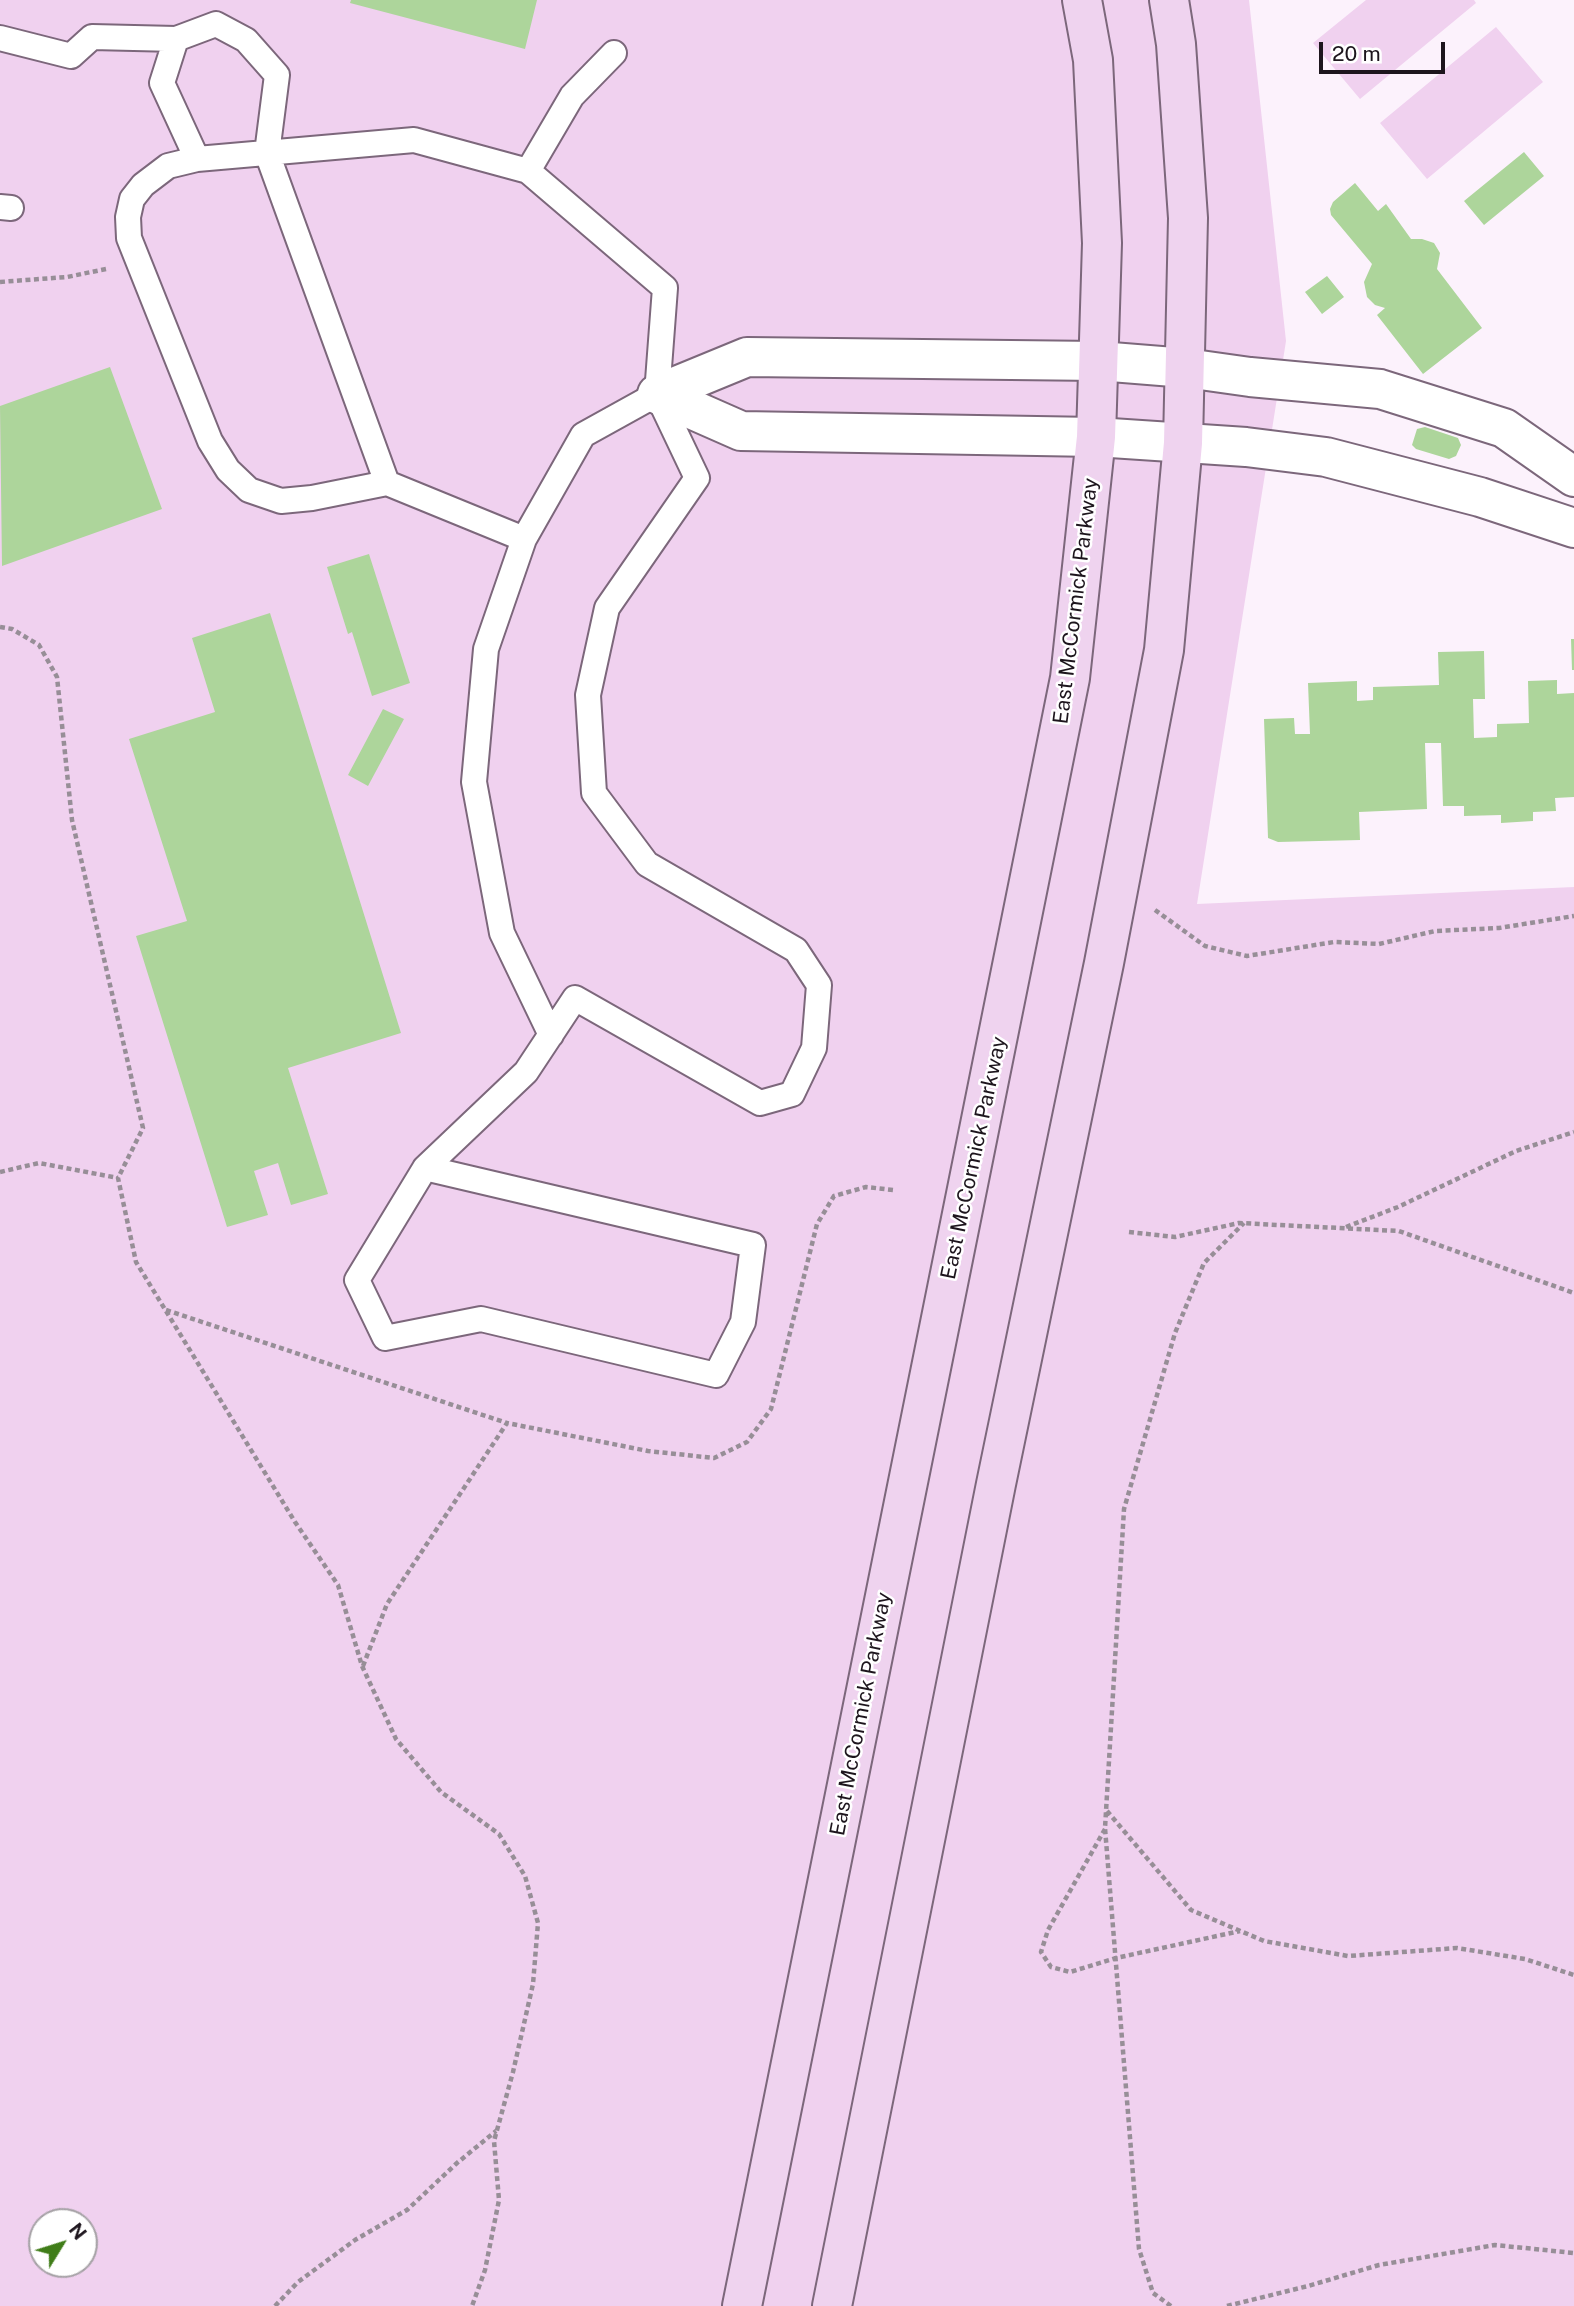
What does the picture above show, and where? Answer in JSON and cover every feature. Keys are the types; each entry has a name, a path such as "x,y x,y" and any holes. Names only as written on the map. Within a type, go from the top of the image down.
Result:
{"main road":[{"name":"East McCormick Parkway","path":"742,2306 1070,678 1096,437 1102,243 1093,60 1082,0"},
{"path":"832,2306 1104,963 1164,650 1184,443 1188,218 1176,44 1169,0"}],"street":[{"path":"657,394 747,357 1098,361 1186,368 1380,389 1504,428 1574,477"},
{"path":"657,394 741,431 1096,437 1246,447 1326,457 1480,497 1574,528"}],"lane":[{"path":"0,38 71,56 92,37 176,39 216,24 246,40 277,75 267,153 387,483"},
{"path":"176,39 162,83 197,159"},
{"path":"528,171 572,96 614,53"},
{"path":"425,1168 752,1245 743,1322 716,1375 481,1319 385,1338 358,1280 425,1168 526,1072 575,998 760,1104 792,1094 814,1048 820,985 796,950 647,864 594,793 588,695 607,608 697,478 657,394 665,288 528,171 414,140 197,159 168,166 143,185 132,199 128,217 129,238 210,441 228,470 249,489 281,501 312,498 387,483 524,539"},
{"path":"551,1035 502,933 474,782 486,649 524,539 583,435 657,394"}],"path":[{"path":"0,282 67,277 137,262"},
{"path":"0,627 12,629 39,645 57,677 72,820 143,1128 118,1178 136,1262 295,1522 338,1586 362,1667 396,1739 441,1792 499,1834 525,1876 538,1923 533,1983 494,2141 499,2200 485,2270 472,2306"},
{"path":"1151,907 1205,946 1247,956 1334,942 1379,944 1435,931 1499,928 1574,916"},
{"path":"1343,1228 1398,1207 1516,1152 1574,1132"},
{"path":"0,1172 39,1163 118,1178"},
{"path":"166,1310 507,1423 648,1451 713,1458 747,1442 771,1409 817,1224 834,1196 866,1187 893,1190"},
{"path":"1171,2306 1153,2293 1139,2249 1105,1828 1124,1509 1175,1332 1204,1263 1244,1223"},
{"path":"1129,1232 1175,1237 1244,1223 1399,1231 1574,1293"},
{"path":"362,1667 387,1604 507,1423"},
{"path":"1106,1810 1191,1910 1264,1941 1348,1956 1457,1948 1525,1959 1574,1975"},
{"path":"1105,1828 1048,1930 1041,1952 1051,1967 1070,1972 1116,1958 1241,1931"},
{"path":"275,2306 298,2282 355,2239 407,2210 497,2130"},
{"path":"1227,2306 1379,2265 1495,2245 1574,2253"}],"shaded area":[{"path":"0,0 1249,0 1286,341 1197,904 1574,887 1574,2306 0,2306"},
{"path":"1366,0 1474,0 1476,3 1360,99 1313,43"},
{"path":"1496,27 1543,82 1427,179 1380,123"}],"building":[{"path":"351,0 537,0 525,49 350,3"},
{"path":"1524,152 1544,176 1484,225 1464,201"},
{"path":"1355,183 1378,211 1386,204 1411,239 1434,243 1440,253 1437,269 1482,328 1423,374 1377,315 1385,308 1375,305 1367,297 1364,282 1372,264 1331,215 1333,202"},
{"path":"1327,276 1344,297 1322,314 1305,292"},
{"path":"110,367 162,509 2,566 0,406"},
{"path":"1425,427 1458,438 1461,445 1456,456 1449,459 1416,449 1412,445 1417,429"},
{"path":"369,554 410,683 372,696 352,632 348,634 327,567"},
{"path":"270,613 401,1033 288,1068 328,1194 291,1205 278,1163 254,1171 268,1215 227,1227 136,936 187,921 129,739 215,712 192,638"},
{"path":"1571,639 1574,639 1574,670 1572,670"},
{"path":"1484,651 1485,699 1473,699 1474,738 1497,737 1497,724 1529,723 1528,681 1557,680 1557,694 1574,693 1574,797 1555,798 1556,811 1533,812 1533,821 1501,823 1501,815 1464,816 1464,806 1443,806 1441,743 1425,743 1427,809 1359,812 1360,840 1278,842 1268,838 1264,719 1294,718 1295,734 1310,734 1308,683 1357,681 1357,701 1373,700 1373,687 1439,685 1438,652"},
{"path":"383,709 404,719 368,786 348,775"}]}
